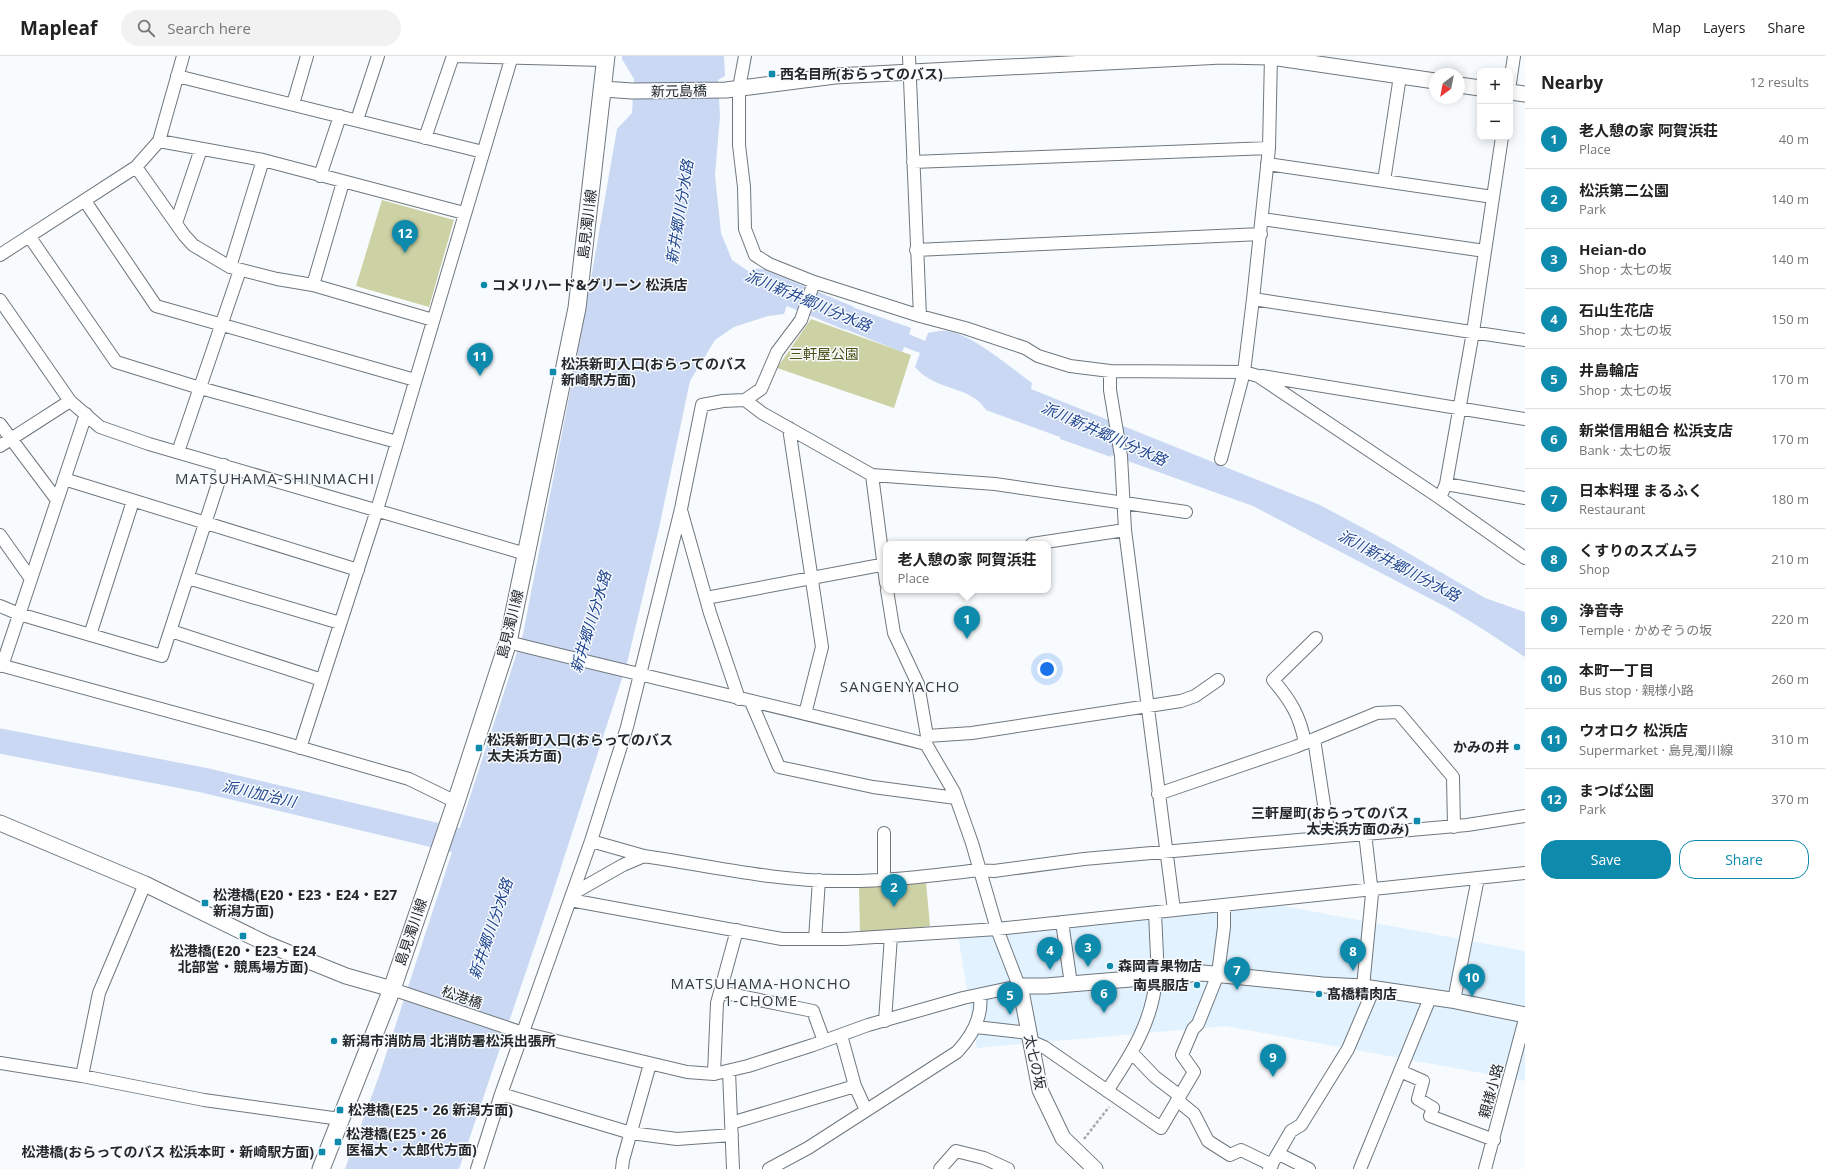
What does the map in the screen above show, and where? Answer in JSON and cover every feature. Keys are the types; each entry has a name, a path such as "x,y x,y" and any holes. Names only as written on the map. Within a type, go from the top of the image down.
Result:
{"main road":[{"name":"島見濁川線","path":"321,1169 392,989 456,802 516,644 526,554 577,308 606,58"}],"street":[{"path":"0,255 136,167 159,141 183,56"},
{"path":"293,104 307,56"},
{"path":"357,120 378,56"},
{"path":"425,138 454,56 606,58"},
{"path":"745,56 733,89 744,187 745,229 755,255 769,264 814,282 920,316 1002,340 1025,348 1038,356 1070,366 1110,371 1244,372 1258,376 1525,419"},
{"path":"909,56 916,250 920,316"},
{"name":"新元島橋","path":"603,89 632,91 733,89 835,76 909,71 1222,56 1270,57 1429,80"},
{"path":"1512,68 1514,56"},
{"path":"300,748 377,510 464,213 512,57"},
{"path":"1221,459 1244,372 1261,234 1269,148 1270,57"},
{"path":"177,76 483,152"},
{"path":"1384,181 1400,76"},
{"path":"1465,86 1477,88"},
{"path":"1513,92 1525,94"},
{"path":"320,176 340,116"},
{"path":"1440,498 1446,484 1460,409 1502,140"},
{"path":"159,141 263,160 464,213"},
{"path":"913,162 1269,148"},
{"path":"176,223 201,149"},
{"path":"178,452 222,324 263,160"},
{"path":"1267,164 1492,197"},
{"path":"136,167 193,245 235,269 277,280 314,285 433,320"},
{"path":"314,285 343,182"},
{"path":"85,201 156,306 415,380"},
{"path":"1262,219 1485,251"},
{"path":"916,250 1261,234"},
{"path":"29,236 116,362 200,388 397,442"},
{"path":"477,1169 501,1094 591,841 626,727 634,674 681,509 702,404 744,400 761,389 777,352 801,320 814,282"},
{"path":"1253,299 1525,340"},
{"path":"0,300 70,401 100,427 149,444 526,554"},
{"path":"1110,371 1110,390 1121,456 1125,530 1174,910"},
{"path":"1258,376 1440,498 1525,558"},
{"path":"744,400 762,413 872,475 995,484 1186,512"},
{"path":"5,443 70,401"},
{"path":"86,414 1,666 409,779 456,802"},
{"path":"0,424 5,443 57,500"},
{"path":"789,428 822,647 805,714"},
{"path":"0,606 19,614 162,656 224,465"},
{"path":"872,475 883,557"},
{"path":"64,479 358,570"},
{"path":"1446,484 1525,498"},
{"path":"90,635 133,501"},
{"path":"681,509 706,598 738,699"},
{"path":"1051,541 1125,530"},
{"path":"0,535 31,579"},
{"path":"706,598 883,564"},
{"path":"188,578 340,623"},
{"path":"887,593 894,633 918,684 926,740 956,798 980,870 997,929 1019,986 1070,984 1204,973 1368,988 1430,998 1454,1000 1525,1015"},
{"path":"171,631 322,680"},
{"path":"1316,638 1273,680 1291,700 1309,741 1329,837"},
{"path":"516,644 738,699 926,740 1181,701 1195,696 1218,680"},
{"path":"751,702 779,767 873,787 956,798"},
{"path":"1158,794 1309,741 1377,713 1398,712 1453,777 1454,826"},
{"path":"591,841 644,856 784,877 845,881 884,880 980,870 994,871 1084,859 1454,826 1525,816"},
{"path":"0,823 145,884 267,944 346,976 392,989"},
{"path":"884,832 884,880"},
{"path":"1132,1053 1194,1114 1208,1141 1230,1155 1241,1150 1270,1167 1279,1154 1291,1131 1301,1125 1320,1096 1355,1033 1368,988 1372,889 1365,834"},
{"path":"571,897 623,865 644,856"},
{"path":"571,897 782,939 815,939 997,929 1525,873"},
{"path":"1454,1000 1478,878"},
{"path":"815,939 819,880"},
{"path":"82,1076 99,993 145,884"},
{"path":"976,1027 1030,1037 1161,1128 1194,1072 1182,1055 1193,1029 1198,1024 1218,974 1224,927 1224,905"},
{"path":"1112,1094 1144,1027 1154,996 1157,977 1155,912"},
{"path":"1062,922 1070,984"},
{"path":"714,1074 717,1003 737,930"},
{"path":"885,1021 891,936"},
{"name":"松港橋","path":"392,989 523,1033 687,1072 714,1074 748,1066 885,1021 1019,986"},
{"name":"太七の坂","path":"1019,986 1040,1090 1064,1138 1095,1169"},
{"path":"720,992 813,1011 824,1042"},
{"path":"769,1169 808,1148 957,1052 967,1042 976,1027 982,1006 980,995"},
{"path":"1360,1169 1430,998"},
{"name":"親様小路","path":"1485,1169 1525,1020"},
{"path":"841,1035 856,1086 866,1110"},
{"path":"0,1063 82,1076 204,1100 340,1119"},
{"path":"622,1169 650,1064"},
{"path":"729,1071 733,1169"},
{"path":"1400,1072 1424,1082 1418,1099 1434,1108 1430,1116 1494,1140"},
{"path":"501,1094 631,1133 677,1139 732,1129 856,1086"},
{"path":"940,1169 956,1151 984,1158 1008,1169"},
{"path":"1279,1154 1309,1169"}],"path":[{"path":"1075,1150 1100,1121 1112,1094"}],"shaded area":[{"path":"1278,905 1525,951 1525,1081 1225,1026 977,1048 958,936"}],"green space":[{"path":"382,200 454,220 429,307 356,286"},
{"name":"三軒屋公園","path":"811,319 911,355 894,408 777,368"},
{"path":"926,882 930,926 884,932 860,933 859,887"}],"water":[{"name":"新井郷川分水路","path":"622,56 724,56 725,76 718,80 720,116 715,175 721,233 732,260 751,273 792,289 784,314 768,316 734,327 715,340 690,381 659,528 627,663 552,895 459,1169 345,1169 379,1076 523,634 582,330 617,129 632,113 634,79 622,59"},
{"path":"818,295 911,328 909,334 925,341 928,333 945,331 957,333 979,345 1032,383 1031,389 1320,505 1391,543 1485,598 1525,612 1525,657 1448,608 1253,506 1111,455 1111,457 1060,439 1060,437 986,410 980,402 972,396 933,381 923,375 915,367 920,353 904,347 902,352 810,315"}],"waterway":[{"name":"派川新井郷川分水路","path":"759,281 846,317"},
{"name":"派川加治川","path":"0,741 203,780 489,848"}],"place":[{"name":"西名目所(おらってのバス)","path":"772,74"},
{"name":"まつば公園","path":"405,253"},
{"name":"コメリハード&グリーン 松浜店","path":"484,285"},
{"name":"松浜新町入口(おらってのバス 新崎駅方面)","path":"553,372"},
{"name":"ウオロク 松浜店","path":"480,376"},
{"name":"老人憩の家 阿賀浜荘","path":"967,639"},
{"name":"かみの井","path":"1517,747"},
{"name":"松浜新町入口(おらってのバス 太夫浜方面)","path":"479,748"},
{"name":"三軒屋町(おらってのバス 太夫浜方面のみ)","path":"1417,821"},
{"name":"松港橋(E20・E23・E24・E27 新潟方面)","path":"205,903"},
{"name":"松浜第二公園","path":"894,907"},
{"name":"松港橋(E20・E23・E24 北部営・競馬場方面)","path":"243,936"},
{"name":"森岡青果物店","path":"1110,966"},
{"name":"Heian-do","path":"1088,967"},
{"name":"石山生花店","path":"1050,970"},
{"name":"くすりのスズムラ","path":"1353,971"},
{"name":"南呉服店","path":"1197,985"},
{"name":"日本料理 まるふく","path":"1237,990"},
{"name":"髙橋精肉店","path":"1319,994"},
{"name":"本町一丁目","path":"1472,997"},
{"name":"新栄信用組合 松浜支店","path":"1104,1013"},
{"name":"井島輪店","path":"1010,1015"},
{"name":"新潟市消防局 北消防署松浜出張所","path":"334,1041"},
{"name":"浄音寺","path":"1273,1077"},
{"name":"松港橋(E25・26 新潟方面)","path":"340,1110"},
{"name":"松港橋(E25・26 医福大・太郎代方面)","path":"338,1142"},
{"name":"松港橋(おらってのバス 松浜本町・新崎駅方面)","path":"322,1152"}],"district":[{"name":"MATSUHAMA-SHINMACHI","path":"275,479"},
{"name":"SANGENYACHO","path":"900,687"},
{"name":"MATSUHAMA-HONCHO 1-CHOME","path":"761,992"}]}
